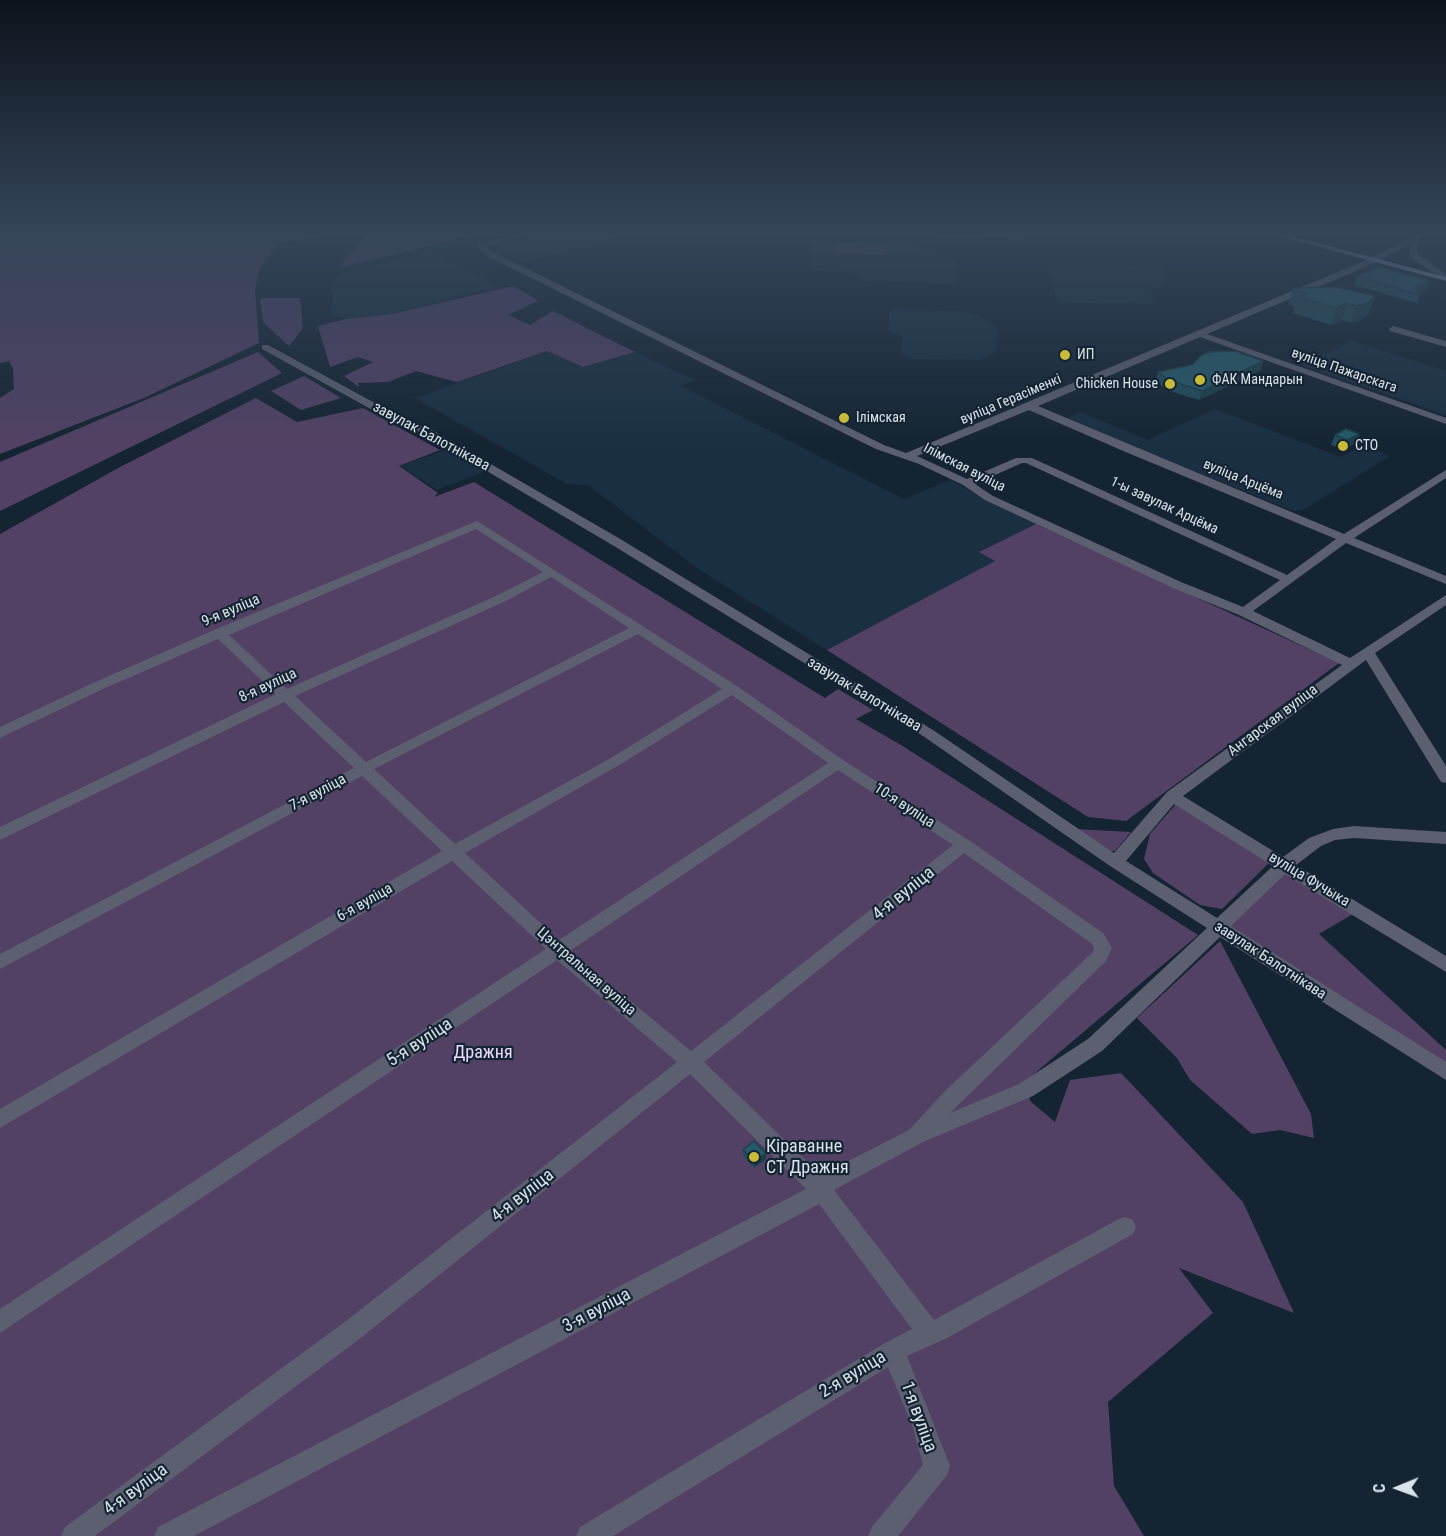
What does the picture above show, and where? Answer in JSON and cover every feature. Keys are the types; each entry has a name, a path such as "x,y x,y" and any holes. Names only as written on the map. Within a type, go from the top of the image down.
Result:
{"street":[{"name":"Ілімская вуліца","path":"596,307 880,447 907,456 967,483 1008,507 1177,585 1244,612 1350,664"},
{"name":"вуліца Герасіменкі","path":"907,456 1264,307"},
{"path":"1393,330 1446,344"},
{"name":"вуліца Пажарскага","path":"1199,334 1446,421"},
{"name":"завулак Балотнікава","path":"265,347 393,417 428,432 618,543 928,733 1116,862 1446,1072"},
{"name":"вуліца Арцёма","path":"1029,406 1446,580"},
{"name":"1-ы завулак Арцёма","path":"967,483 1020,460 1028,460 1289,580"},
{"path":"1244,612 1344,538 1446,473"},
{"name":"10-я вуліца","path":"477,524 732,689 838,764 964,845 1097,938 1103,948 1100,956 952,1097 916,1136"},
{"name":"9-я вуліца","path":"0,733 98,686 477,524"},
{"name":"8-я вуліца","path":"0,834 284,696 492,602 552,572"},
{"name":"Ангарская вуліца","path":"1116,862 1172,796 1350,664 1446,599"},
{"name":"7-я вуліца","path":"0,962 363,769 638,629"},
{"name":"Цэнтральная вуліца","path":"219,633 560,951 692,1063 819,1187 929,1333"},
{"path":"1368,652 1446,778"},
{"name":"6-я вуліца","path":"0,1119 454,852 616,760 732,689"},
{"name":"5-я вуліца","path":"0,1322 838,764"},
{"name":"вуліца Фучыка","path":"1172,796 1446,965"},
{"name":"3-я вуліца","path":"167,1536 813,1196 819,1187 916,1136 1026,1090 1095,1045 1284,865 1315,842 1354,832 1446,838"},
{"name":"4-я вуліца","path":"74,1536 354,1329 964,845"},
{"name":"2-я вуліца","path":"589,1536 893,1351 939,1330 1125,1227"},
{"name":"1-я вуліца","path":"882,1536 938,1466 932,1456 925,1428 893,1351"}],"shaded area":[{"path":"331,307 419,307 387,315 356,319 330,316"},
{"path":"892,309 965,312 988,320 997,328 996,352 978,360 911,359 901,354 902,337 889,331 889,311"},
{"path":"1352,341 1446,371 1446,415 1301,365"},
{"path":"548,351 583,367 635,352 694,380 681,386 904,499 950,480 1036,524 980,552 996,561 827,650 701,571 588,485 567,484 415,398"},
{"path":"1215,409 1341,457 1364,444 1390,456 1303,510 1293,511 1067,419 1080,412 1148,440"},
{"path":"448,449 486,471 437,490 400,466"}],"green space":[{"path":"0,307 256,307 259,343 144,398 0,454 0,398 14,389 13,368 9,361 0,363"},
{"path":"261,307 301,307 303,328 289,346 263,322"},
{"path":"423,307 526,307 508,315 530,325 553,311 635,352 583,367 547,351 457,382 416,371 388,382 358,383 359,387 344,376 373,362 358,357 330,367 318,326 346,319 387,315"},
{"path":"258,352 282,373 0,511 0,462"},
{"path":"304,376 341,398 301,410 271,391"},
{"name":"Дражня","path":"256,398 297,422 363,408 440,450 399,466 438,493 434,497 474,482 825,698 838,689 873,710 856,719 901,745 1198,935 1028,1079 1030,1101 1055,1122 1070,1080 1121,1073 1243,1202 1294,1313 1179,1268 1213,1313 1108,1402 1114,1486 1144,1536 0,1536 0,534 120,467"},
{"path":"1036,524 1339,663 1126,821 1088,817 827,650 995,561 979,552"},
{"path":"1176,804 1271,861 1222,909 1200,905 1153,873 1144,859 1150,834"},
{"path":"1075,829 1131,832 1115,851 1111,851"},
{"path":"1282,870 1353,914 1319,934 1446,1050 1446,1063 1229,925"},
{"path":"1220,941 1311,1114 1314,1138 1280,1130 1252,1134 1190,1080 1177,1058 1137,1018"}],"building":[{"path":"1235,351 1263,361 1202,391 1169,380 1158,372 1192,365 1202,355 1209,352"},
{"path":"1346,429 1359,434 1347,440 1335,435"},
{"path":"754,1141 766,1153 755,1162 743,1150"}],"place":[{"name":"ИП","path":"1065,355"},
{"name":"ФАК Мандарын","path":"1200,380"},
{"name":"Chicken House","path":"1170,384"},
{"name":"Ілімская","path":"844,418"},
{"name":"СТО","path":"1343,446"},
{"name":"Кіраванне СТ Дражня","path":"754,1157"}]}
